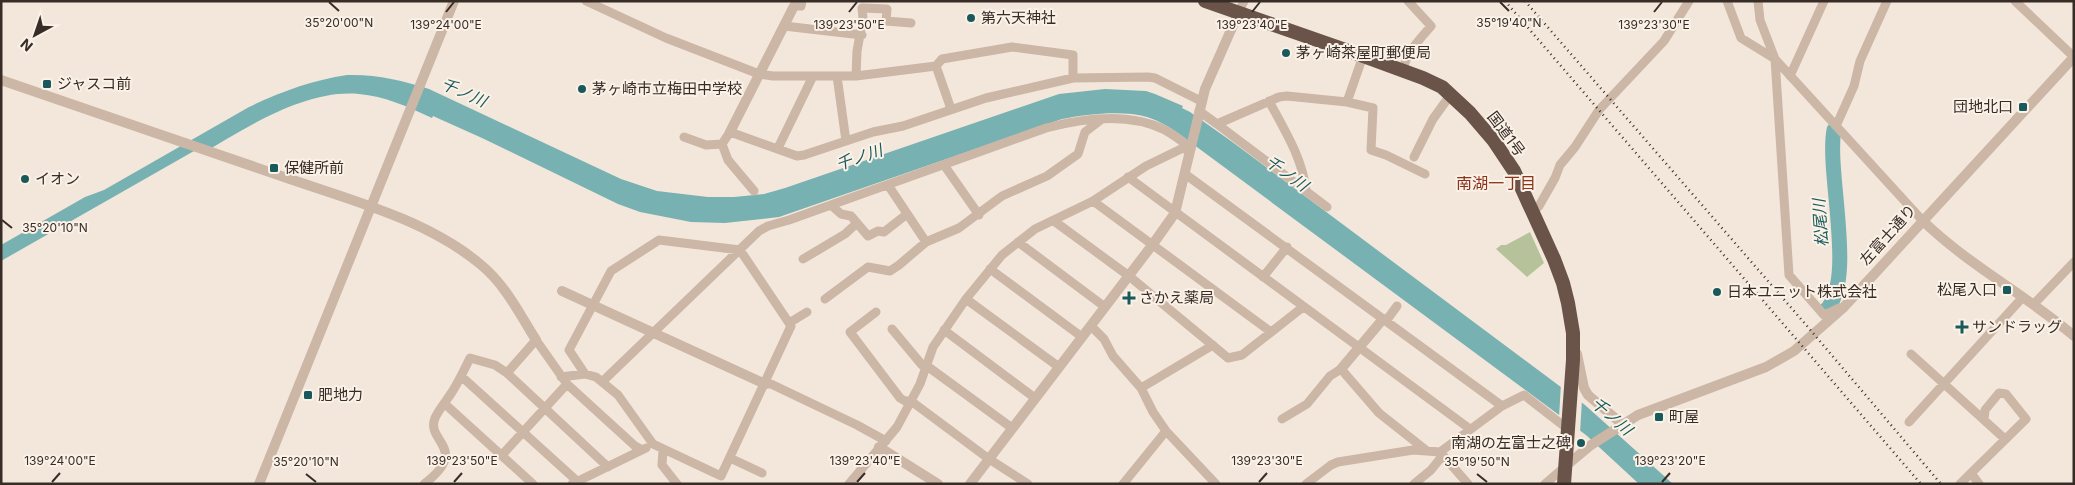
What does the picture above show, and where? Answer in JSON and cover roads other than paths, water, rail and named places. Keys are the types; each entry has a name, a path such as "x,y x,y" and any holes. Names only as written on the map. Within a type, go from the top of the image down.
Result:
{"highway":[{"name":"国道1号","path":"1205,1 1241,8 1403,70 1442,87 1470,112 1500,149 1514,171 1563,283 1573,333 1572,391 1564,484"}],"street":[{"path":"259,484 454,1"},
{"path":"586,1 666,38 759,74 773,76 856,76 936,66 942,59 1012,47 1074,55 1073,78"},
{"path":"1403,70 1412,48 1431,26 1408,1"},
{"path":"1532,212 1540,206 1560,165 1575,147 1599,110 1664,41 1689,1"},
{"path":"1727,1 1741,38 1775,59 1922,220 1971,263 2034,304 2074,336"},
{"path":"1758,1 1760,20 1775,59 1790,275 1824,315 1838,308 1843,308"},
{"path":"1790,76 1824,1"},
{"path":"1836,126 1854,86 1860,61 1887,1"},
{"path":"2015,1 2074,57"},
{"path":"722,144 730,132 784,26 798,4"},
{"path":"856,76 857,51 862,34 862,8 886,9 886,21 911,23"},
{"path":"970,484 1175,213 1198,112 1208,78 1241,8"},
{"path":"784,26 862,34"},
{"path":"1348,102 1363,56"},
{"name":"左富士通り","path":"1567,465 1622,424 1645,412 1766,367 1794,351 1843,308 2074,57"},
{"path":"936,66 951,109"},
{"path":"778,148 813,76"},
{"path":"837,76 846,141"},
{"path":"730,132 797,156 804,155 873,132 903,126 986,98 1073,78 1155,78 1202,101"},
{"path":"1,80 176,138 391,214 446,241 481,265 498,281 564,381 635,446 642,450"},
{"path":"1414,157 1432,119 1451,94"},
{"path":"1217,124 1269,101 1287,96 1348,102 1373,108 1371,150 1386,155 1425,174"},
{"path":"1269,101 1292,145 1305,179 1306,191"},
{"path":"1198,112 1217,124 1327,207"},
{"path":"603,381 759,231 768,226 832,206 1046,128 1068,122 1102,119 1142,122 1165,130 1191,148"},
{"path":"825,299 868,267 890,271 899,266 926,242 951,232 979,215 1002,196 1047,176 1078,154 1085,132 1102,119"},
{"path":"684,137 706,145 722,144"},
{"path":"722,144 728,160 754,191"},
{"path":"851,483 898,427 927,366 933,347 966,299 1002,255 1035,229 1093,201 1128,177 1181,149 1191,148"},
{"path":"944,165 979,215"},
{"path":"1185,174 1502,406"},
{"path":"1128,177 1470,429"},
{"path":"888,185 926,242"},
{"path":"1093,201 1271,332"},
{"path":"832,206 841,214 850,216 868,236 878,231 884,232 907,214"},
{"path":"1054,221 1129,276 1228,358 1242,355 1303,306"},
{"path":"803,259 845,234 857,224"},
{"path":"502,456 545,408 564,381 585,374 603,381 628,408 653,444 721,476 791,326 740,250 659,240 611,271 568,350 585,374"},
{"path":"1018,242 1105,307"},
{"path":"1263,277 1286,247"},
{"path":"2034,304 2074,262"},
{"path":"990,269 1082,337"},
{"path":"562,291 764,384 771,384 789,392 858,425 938,484"},
{"path":"1909,422 2023,297"},
{"path":"966,299 1058,367"},
{"path":"1282,419 1307,404 1330,376 1341,369 1397,306"},
{"path":"789,323 807,312"},
{"path":"876,312 850,332 900,398 911,402 989,459 1028,484"},
{"path":"1091,326 1104,339 1113,356 1142,388 1152,412 1166,431 1216,484"},
{"path":"892,328 921,364 927,366 1012,428"},
{"path":"944,330 1035,398"},
{"path":"1573,333 1584,388 1588,395 1622,424"},
{"path":"507,373 536,340"},
{"path":"1142,388 1213,345"},
{"path":"1912,354 2005,439"},
{"path":"424,484 434,476 446,460 446,454 434,426 435,418 445,404 470,358 495,365 507,373 608,466"},
{"path":"1341,369 1379,413 1429,452"},
{"path":"461,376 524,432 575,482 653,444"},
{"path":"1960,484 2026,419 2006,394 1999,393 1985,410 1984,420"},
{"path":"1414,484 1431,470 1441,454 1470,429 1502,406 1524,395 1569,428"},
{"path":"445,404 533,484"},
{"path":"1123,484 1166,431"},
{"path":"663,450 662,465 677,484"},
{"path":"1306,484 1338,462 1413,450 1441,454 1468,484"},
{"path":"730,458 762,473"},
{"path":"1545,484 1567,465"},
{"path":"1971,473 1979,484"}],"water":[{"path":"347,75 388,78 429,89 621,179 657,191 708,197 764,194 785,188 1059,94 1105,89 1146,91 1183,106 1182,108 1231,141 1585,405 1673,484 1639,484 1586,435 1182,136 1156,121 1137,115 1105,114 1062,119 779,217 725,223 691,222 640,212 618,204 433,116 432,118 378,97 359,94 339,94 318,97 298,104 238,132 203,153 194,151 1,261 1,245 85,197 104,190 249,107 297,87"}],"waterway":[{"name":"松尾川","path":"1825,311 1834,297 1839,277 1840,252 1834,172 1834,130"}],"railway":[{"path":"1505,1 1921,484"},
{"path":"1525,1 1807,326 1941,484"}],"place":[{"name":"第六天神社","path":"971,18"},
{"name":"茅ヶ崎茶屋町郵便局","path":"1286,53"},
{"name":"ジャスコ前","path":"47,84"},
{"name":"茅ヶ崎市立梅田中学校","path":"582,89"},
{"name":"団地北口","path":"2023,107"},
{"name":"保健所前","path":"274,168"},
{"name":"イオン","path":"25,179"},
{"name":"松尾入口","path":"2007,290"},
{"name":"日本ユニット株式会社","path":"1717,292"},
{"name":"さかえ薬局","path":"1129,298"},
{"name":"サンドラッグ","path":"1962,327"},
{"name":"肥地力","path":"308,395"},
{"name":"町屋","path":"1659,417"},
{"name":"南湖の左富士之碑","path":"1581,443"}],"district":[{"name":"南湖一丁目","path":"1496,183"}],"water label":[{"name":"千ノ川","path":"464,92"},
{"name":"千ノ川","path":"859,157"},
{"name":"千ノ川","path":"1287,173"},
{"name":"千ノ川","path":"1612,416"}]}
